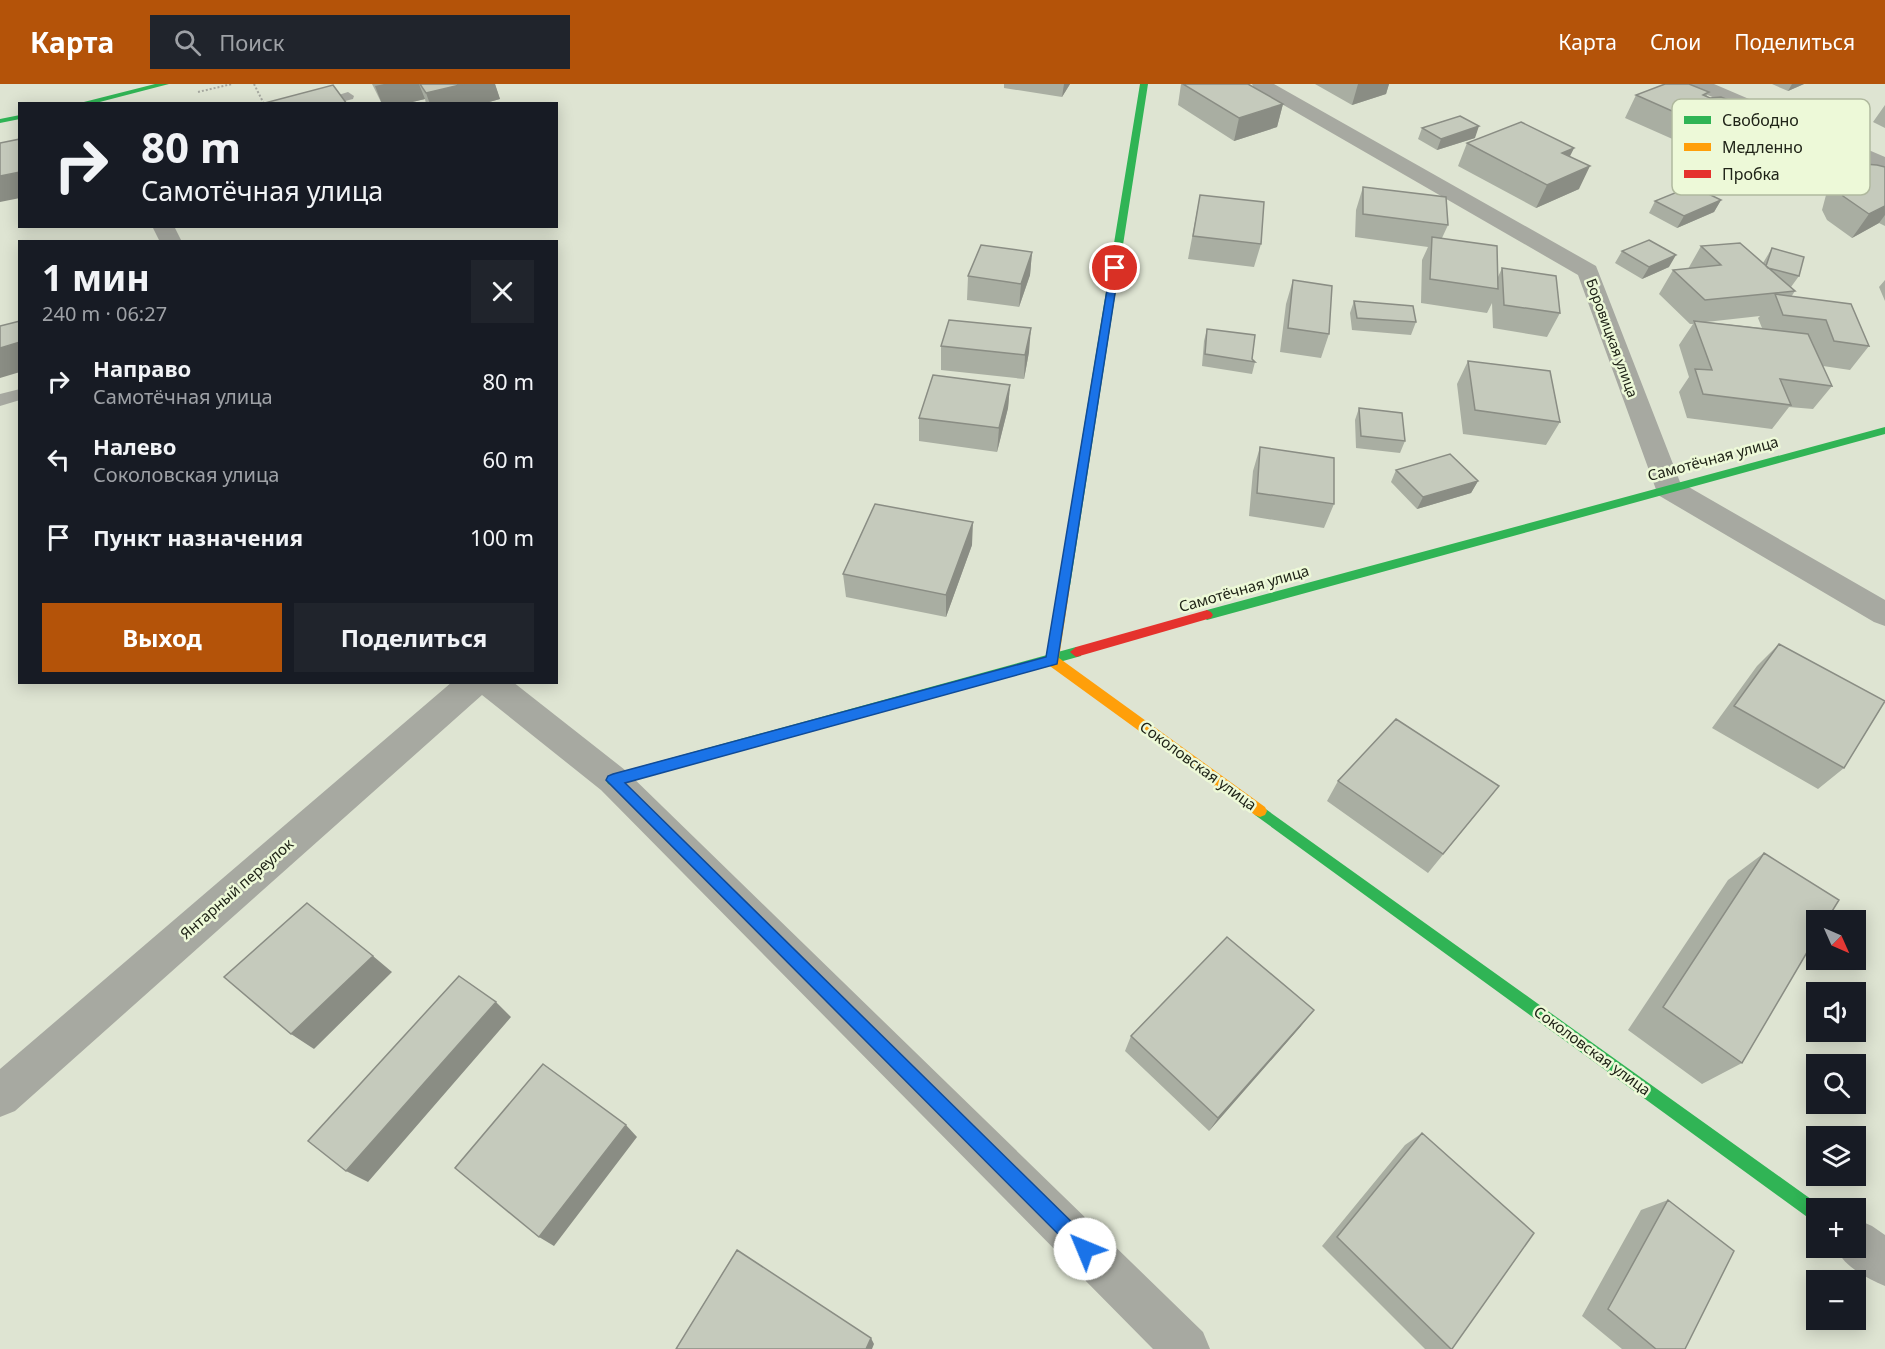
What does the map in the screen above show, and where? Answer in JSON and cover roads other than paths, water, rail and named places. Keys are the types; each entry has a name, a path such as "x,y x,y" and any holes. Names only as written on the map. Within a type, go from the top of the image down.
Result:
{"street":[{"path":"91,102 145,86 165,84"},
{"path":"1052,660 1144,84"},
{"name":"Боровицкая улица","path":"1261,84 1588,272 1668,488"},
{"path":"1698,84 1733,99"},
{"path":"0,121 18,117"},
{"path":"1870,159 1885,165"},
{"name":"Самотёчная улица","path":"613,780 1885,430"},
{"path":"1668,488 1885,614"},
{"name":"Соколовская улица","path":"1052,660 1806,1206"},
{"name":"Янтарный переулок","path":"0,1096 473,684"},
{"path":"492,684 613,780 1186,1349"},
{"path":"1866,1249 1885,1263"}],"lane":[{"path":"324,102 348,96"},
{"path":"0,400 18,395"}]}
